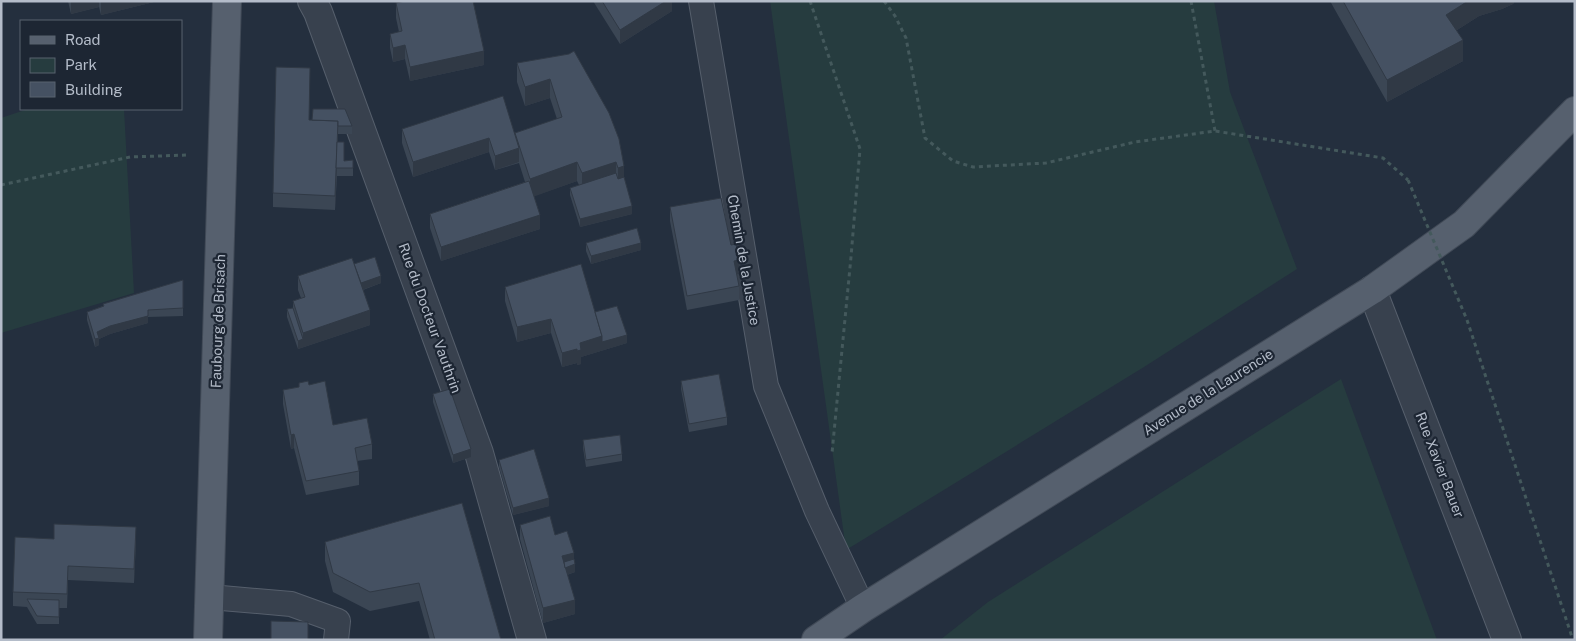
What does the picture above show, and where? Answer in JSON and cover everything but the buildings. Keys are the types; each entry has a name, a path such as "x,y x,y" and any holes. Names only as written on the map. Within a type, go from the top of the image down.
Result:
{"main road":[{"name":"Faubourg de Brisach","path":"208,640 227,1"},
{"name":"Avenue de la Laurencie","path":"816,640 863,608 1372,290 1464,224 1575,111"}],"street":[{"name":"Rue du Docteur Vauthrin","path":"312,1 321,21 479,453 532,640"},
{"name":"Rue Xavier Bauer","path":"1372,290 1507,640"}],"lane":[{"name":"Chemin de la Justice","path":"701,1 766,386 817,511 863,608"},
{"path":"210,597 291,604 338,621 336,640"},
{"path":"290,631 291,604"}],"path":[{"path":"810,1 860,149 832,454"},
{"path":"884,1 895,16 906,38 925,138 953,161 973,166 1046,164 1136,142 1215,131 1383,158 1408,180 1467,320 1573,640"},
{"path":"1191,1 1215,131"},
{"path":"1,185 130,157 223,154"}],"green space":[{"path":"770,1 1214,1 1230,92 1297,269 1144,367 846,550"},
{"path":"25,110 124,110 134,293 1,333 1,118"},
{"path":"1341,379 1437,640 940,640 988,602"}]}
